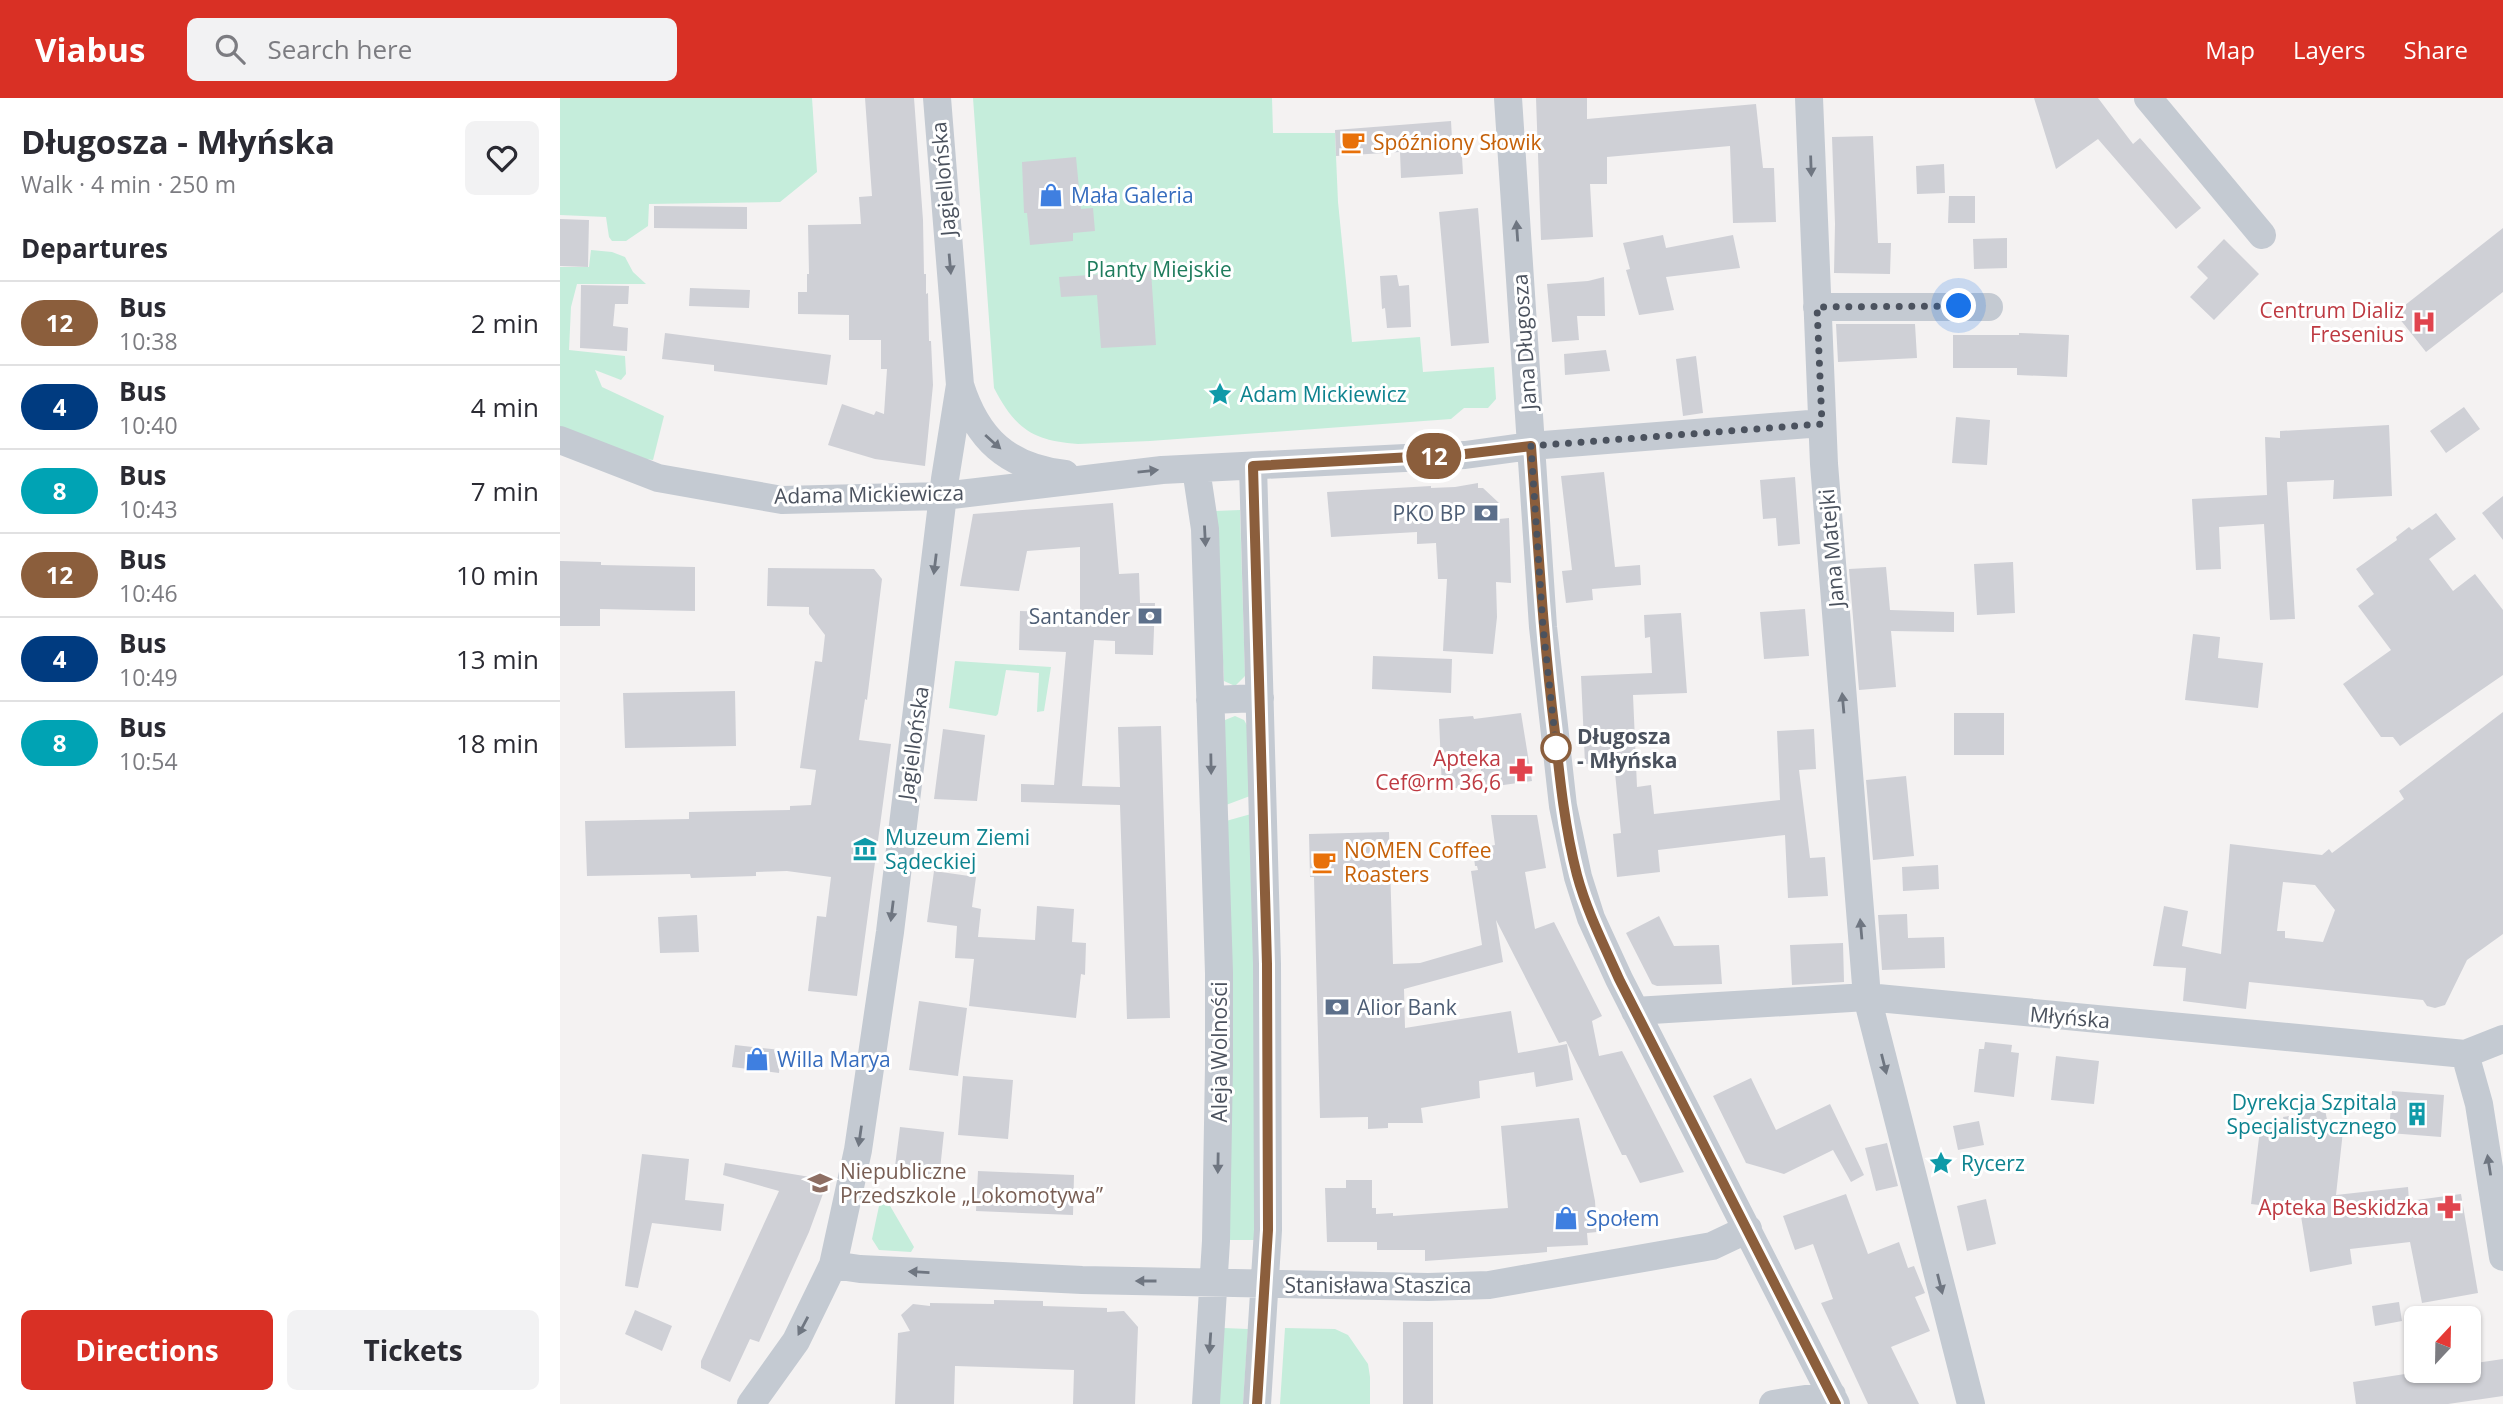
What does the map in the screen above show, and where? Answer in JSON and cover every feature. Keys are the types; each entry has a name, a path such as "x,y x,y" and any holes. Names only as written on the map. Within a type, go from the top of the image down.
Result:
{"street":[{"name":"Jagiellońska","path":"751,1404 796,1341 833,1265 858,1150 888,946 943,496 960,385 937,98"},
{"name":"Jana Długosza","path":"1508,98 1543,627 1566,828 1578,877 1591,918 1634,1011 1834,1400"},
{"name":"Jana Matejki","path":"1809,98 1822,424 1867,998 1971,1404"},
{"path":"2148,98 2262,234"},
{"path":"1817,307 1989,307"},
{"name":"Adama Mickiewicza","path":"960,385 968,410 977,425 988,438 1014,458 1051,472 1102,476"},
{"name":"Adama Mickiewicza","path":"560,440 659,478 782,500 943,496 1162,470 1465,454 1531,446 1822,424"},
{"path":"1253,466 1267,964 1268,1230 1257,1404"},
{"name":"Aleja Wolności","path":"1196,469 1205,529 1219,973 1214,1282 1206,1404"},
{"path":"1210,700 1261,698"},
{"name":"Młyńska","path":"1634,1011 1867,998 2465,1054 2503,1039"},
{"path":"2465,1054 2491,1103 2503,1257"},
{"name":"Stanisława Staszica","path":"833,1265 860,1269 1082,1280 1265,1285 1489,1285 1712,1246 1748,1229"},
{"path":"1773,1404 1834,1400"}],"green space":[{"path":"560,98 812,98 817,172 780,202 649,204 648,226 626,241 612,241 606,217 560,215"},
{"name":"Planty Miejskie","path":"973,98 1272,98 1273,133 1335,133 1338,202 1352,342 1420,337 1423,372 1494,367 1496,399 1488,408 1464,408 1451,419 1078,444 1037,436 1018,423 994,388"},
{"path":"591,250 612,252 625,257 633,272 646,284 577,284 571,307 569,350 625,356 626,374 621,380 595,370 602,387 664,416 653,460 624,456 560,431 560,267 589,267"},
{"path":"1240,510 1245,676 1235,686 1224,681 1215,511"},
{"path":"955,661 1051,667 1044,711 1037,712 1039,673 1006,670 996,716 949,708"},
{"path":"1235,716 1244,720 1248,727 1250,796 1226,805 1223,727 1225,720"},
{"path":"1251,814 1257,1059 1255,1240 1229,1240 1232,1039 1226,821"},
{"path":"882,1192 914,1247 911,1252 879,1250 872,1239"},
{"path":"1224,1328 1248,1329 1243,1404 1218,1404"},
{"path":"1285,1328 1335,1329 1348,1335 1368,1364 1370,1404 1280,1404"}],"building":[{"path":"865,98 914,98 933,385 925,466 875,459 828,445 842,404 874,415 876,411 884,414 887,369 881,369 881,340 849,340 849,315 798,314 798,292 807,292 808,225 861,224 859,197 872,196"},
{"path":"1536,98 1587,98 1587,119 1756,104 1763,168 1774,168 1776,222 1733,223 1730,146 1607,157 1607,184 1590,184 1593,237 1541,240"},
{"path":"2034,98 2098,98 2133,144 2140,138 2201,208 2176,229 2098,139 2056,169"},
{"path":"1451,121 1452,139 1461,139 1463,174 1401,178 1400,152 1336,156 1335,130"},
{"path":"1873,136 1878,243 1891,243 1890,274 1834,273 1832,137"},
{"name":"Mała Galeria","path":"1076,157 1081,209 1093,208 1095,231 1073,233 1073,241 1030,245 1027,213 1024,213 1022,162"},
{"path":"1944,164 1945,193 1917,194 1916,166"},
{"path":"1949,196 1975,196 1975,223 1948,223"},
{"path":"654,206 747,207 747,229 654,228"},
{"path":"1478,208 1489,343 1451,346 1439,212"},
{"path":"560,219 589,220 588,267 560,266"},
{"path":"2503,228 2503,292 2426,352 2395,313"},
{"path":"1663,235 1666,248 1733,235 1740,268 1666,277 1674,310 1639,315 1626,270 1630,269 1623,243"},
{"path":"2007,238 2007,268 1974,269 1973,239"},
{"path":"2224,239 2259,274 2214,320 2190,297 2208,278 2197,267"},
{"path":"1151,271 1156,345 1101,348 1097,295 1061,297 1059,277"},
{"path":"1397,275 1399,286 1409,285 1411,327 1387,328 1385,308 1382,309 1380,276"},
{"path":"1604,277 1605,316 1577,316 1579,340 1552,342 1547,284"},
{"path":"581,285 629,286 628,304 615,304 613,326 628,328 627,351 580,348"},
{"path":"690,288 750,290 749,308 689,306"},
{"path":"1836,324 1915,324 1917,358 1838,362"},
{"path":"665,333 831,355 827,385 714,371 714,365 662,359"},
{"path":"1953,335 2069,335 2067,377 2017,375 2017,368 1953,368"},
{"path":"1606,350 1610,371 1565,375 1564,354"},
{"path":"1696,356 1703,413 1683,416 1676,359"},
{"path":"2464,407 2480,429 2446,453 2430,431"},
{"path":"1956,417 1990,420 1987,465 1952,463"},
{"path":"2389,425 2392,496 2333,499 2334,480 2287,482 2295,619 2270,620 2264,524 2219,527 2221,569 2196,570 2192,499 2267,495 2265,437 2280,438 2280,431"},
{"path":"1604,472 1615,567 1640,565 1641,585 1592,589 1593,600 1566,603 1562,571 1572,570 1561,476"},
{"path":"1795,477 1800,544 1778,546 1776,518 1763,519 1760,480"},
{"path":"1478,483 1478,488 1483,488 1499,503 1499,519 1509,518 1511,583 1496,582 1497,617 1493,654 1443,651 1447,579 1438,579 1436,543 1417,544 1417,532 1331,537 1327,492 1455,487"},
{"path":"2503,496 2503,540 2482,513"},
{"path":"1113,503 1119,574 1139,573 1140,603 1155,603 1153,655 1115,654 1115,641 1094,640 1082,786 1120,787 1118,727 1161,726 1170,1018 1127,1019 1120,805 1021,802 1021,784 1054,785 1066,652 1019,650 1020,611 1080,613 1080,547 1027,551 1019,591 960,586 973,514"},
{"path":"2436,513 2456,539 2429,559 2453,591 2475,574 2503,610 2503,675 2400,746 2393,737 2381,737 2343,684 2391,650 2358,606 2374,594 2356,569 2397,540 2396,537 2409,527 2412,530"},
{"path":"560,561 601,562 601,565 695,567 695,611 600,609 600,626 560,626"},
{"path":"2013,562 2015,613 1977,615 1974,564"},
{"path":"1886,567 1890,610 1954,612 1954,632 1891,631 1896,687 1859,690 1849,569"},
{"path":"768,568 874,569 882,579 867,700 865,699 859,740 891,744 857,996 808,991 817,916 826,917 831,877 787,871 756,872 756,876 691,878 690,874 587,876 585,821 689,819 689,812 790,810 790,806 811,805 816,770 800,768 815,661 822,662 825,635 809,614 809,607 767,606"},
{"path":"1805,609 1809,656 1764,659 1760,612"},
{"path":"1681,613 1687,693 1633,695 1637,787 1651,785 1654,814 1780,800 1777,731 1814,729 1816,769 1799,770 1810,858 1825,857 1828,896 1788,898 1785,835 1658,850 1660,872 1617,877 1613,834 1621,833 1614,763 1585,764 1581,676 1652,673 1650,637 1645,638 1644,615"},
{"path":"2193,634 2220,637 2218,658 2263,663 2258,708 2185,700"},
{"path":"1373,656 1452,659 1451,693 1372,689"},
{"path":"735,691 736,746 625,748 623,693"},
{"path":"2503,712 2503,934 2467,960 2445,1005 2435,1008 2427,1006 2423,1000 2249,982 2246,1009 2183,1001 2186,968 2153,966 2164,906 2188,911 2182,946 2221,954 2230,844 2322,855 2329,849 2332,853 2404,799 2399,791","holes":["2283,882 2315,885 2335,910 2323,942 2285,938 2285,931 2277,931"]},
{"path":"1521,713 1532,781 1483,788 1480,761 1457,788 1442,789 1439,719 1473,716 1474,719"},
{"path":"1954,713 2004,713 2004,755 1954,755"},
{"path":"943,729 985,735 977,801 934,799"},
{"path":"1906,776 1914,856 1873,860 1866,780"},
{"path":"1491,815 1537,815 1546,868 1525,872 1535,929 1554,922 1602,1016 1592,1021 1599,1056 1622,1051 1684,1172 1640,1183 1626,1155 1622,1155 1566,1041 1559,1043 1496,920 1503,962 1404,989 1405,1028 1511,1011 1518,1053 1567,1044 1573,1080 1536,1087 1534,1072 1479,1081 1480,1098 1421,1108 1423,1123 1388,1123 1388,1128 1368,1129 1368,1117 1320,1118 1314,877 1310,877 1309,834 1389,832 1393,964 1420,963 1482,945 1471,871 1478,870 1473,849 1495,845"},
{"path":"1938,865 1939,889 1903,891 1902,867"},
{"path":"934,871 976,877 972,907 981,909 978,937 1035,940 1037,906 1074,909 1072,942 1086,943 1085,975 1081,974 1076,1018 969,1006 974,959 955,958 957,926 927,922"},
{"path":"1907,914 1908,938 1944,937 1945,968 1882,970 1878,915"},
{"path":"697,915 699,952 660,953 658,917"},
{"path":"1659,916 1674,946 1719,945 1722,984 1652,984 1626,933"},
{"path":"1843,943 1844,982 1792,985 1790,945"},
{"path":"919,1001 967,1008 958,1076 909,1070"},
{"path":"1985,1042 2012,1045 2011,1052 2019,1053 2014,1097 1974,1092 1979,1049 1984,1049"},
{"name":"Willa Marya","path":"735,1045 781,1050 779,1073 732,1067"},
{"path":"2056,1056 2099,1061 2094,1104 2051,1100"},
{"path":"963,1076 1013,1080 1008,1139 958,1135"},
{"path":"1751,1078 1776,1130 1830,1104 1864,1175 1851,1182 1833,1150 1784,1174 1746,1163 1713,1096"},
{"name":"Dyrekcja Szpitala Specjalistycznego","path":"2392,1091 2444,1095 2441,1137 2389,1133"},
{"path":"2325,1110 2329,1129 2343,1131 2336,1195 2408,1187 2409,1201 2461,1194 2478,1293 2422,1303 2410,1242 2350,1249 2352,1264 2310,1272 2300,1210 2251,1204 2261,1121 2285,1124 2283,1117"},
{"path":"1579,1118 1595,1201 1597,1232 1587,1233 1588,1245 1547,1247 1547,1252 1537,1253 1425,1261 1425,1250 1377,1250 1377,1242 1327,1242 1325,1188 1346,1188 1346,1180 1372,1180 1372,1208 1376,1208 1376,1214 1393,1213 1393,1216 1508,1208 1501,1126"},
{"path":"1979,1121 1984,1145 1958,1150 1953,1126"},
{"path":"900,1127 944,1132 939,1179 894,1174"},
{"path":"1887,1143 1898,1186 1876,1191 1865,1148"},
{"path":"642,1154 689,1159 685,1200 724,1204 721,1231 652,1223 638,1288 625,1286"},
{"path":"725,1163 828,1180 809,1232 759,1342 750,1339 730,1382 701,1368 701,1361 779,1191 723,1175"},
{"path":"978,1171 1074,1175 1073,1215 976,1211"},
{"path":"1846,1194 1868,1254 1899,1242 1908,1268 1914,1266 1925,1293 1915,1297 1930,1331 1891,1347 1919,1404 1868,1404 1821,1303 1833,1299 1813,1244 1795,1250 1783,1216"},
{"path":"1986,1199 1996,1244 1967,1251 1957,1206"},
{"path":"994,1300 1043,1301 1043,1306 1124,1311 1138,1327 1135,1404 1073,1404 1074,1370 955,1366 954,1404 895,1404 898,1333 910,1331 901,1315 913,1304 994,1304"},
{"path":"2399,1302 2402,1321 2375,1326 2372,1306"},
{"path":"635,1310 672,1326 662,1351 625,1334"},
{"path":"1403,1322 1433,1322 1433,1404 1403,1404"},
{"path":"2503,1359 2503,1396 2448,1404 2356,1404 2353,1382 2404,1374 2404,1383 2481,1383 2482,1362"}],"bus line":[{"name":"12","path":"1257,1404 1268,1230 1267,964 1253,466 1465,454 1531,446 1543,627 1563,806 1578,877 1591,918 1634,1011 1836,1404"}],"place":[{"name":"Spóźniony Słowik","path":"1353,142"},
{"name":"Mała Galeria","path":"1051,195"},
{"name":"Centrum Dializ Fresenius","path":"2424,322"},
{"name":"Adam Mickiewicz","path":"1220,394"},
{"name":"PKO BP","path":"1486,513"},
{"name":"Santander","path":"1150,616"},
{"name":"Długosza - Młyńska","path":"1556,748"},
{"name":"Apteka Cef@rm 36,6","path":"1521,770"},
{"name":"Muzeum Ziemi Sądeckiej","path":"865,849"},
{"name":"NOMEN Coffee Roasters","path":"1324,862"},
{"name":"Alior Bank","path":"1337,1007"},
{"name":"Willa Marya","path":"757,1059"},
{"name":"Dyrekcja Szpitala Specjalistycznego","path":"2417,1114"},
{"name":"Rycerz","path":"1941,1163"},
{"name":"Niepubliczne Przedszkole „Lokomotywa”","path":"820,1183"},
{"name":"Apteka Beskidzka","path":"2449,1207"},
{"name":"Społem","path":"1566,1218"}],"route":[{"path":"1556,748 1557,754 1543,627 1531,446 1822,424 1817,307 1959,306"}]}
